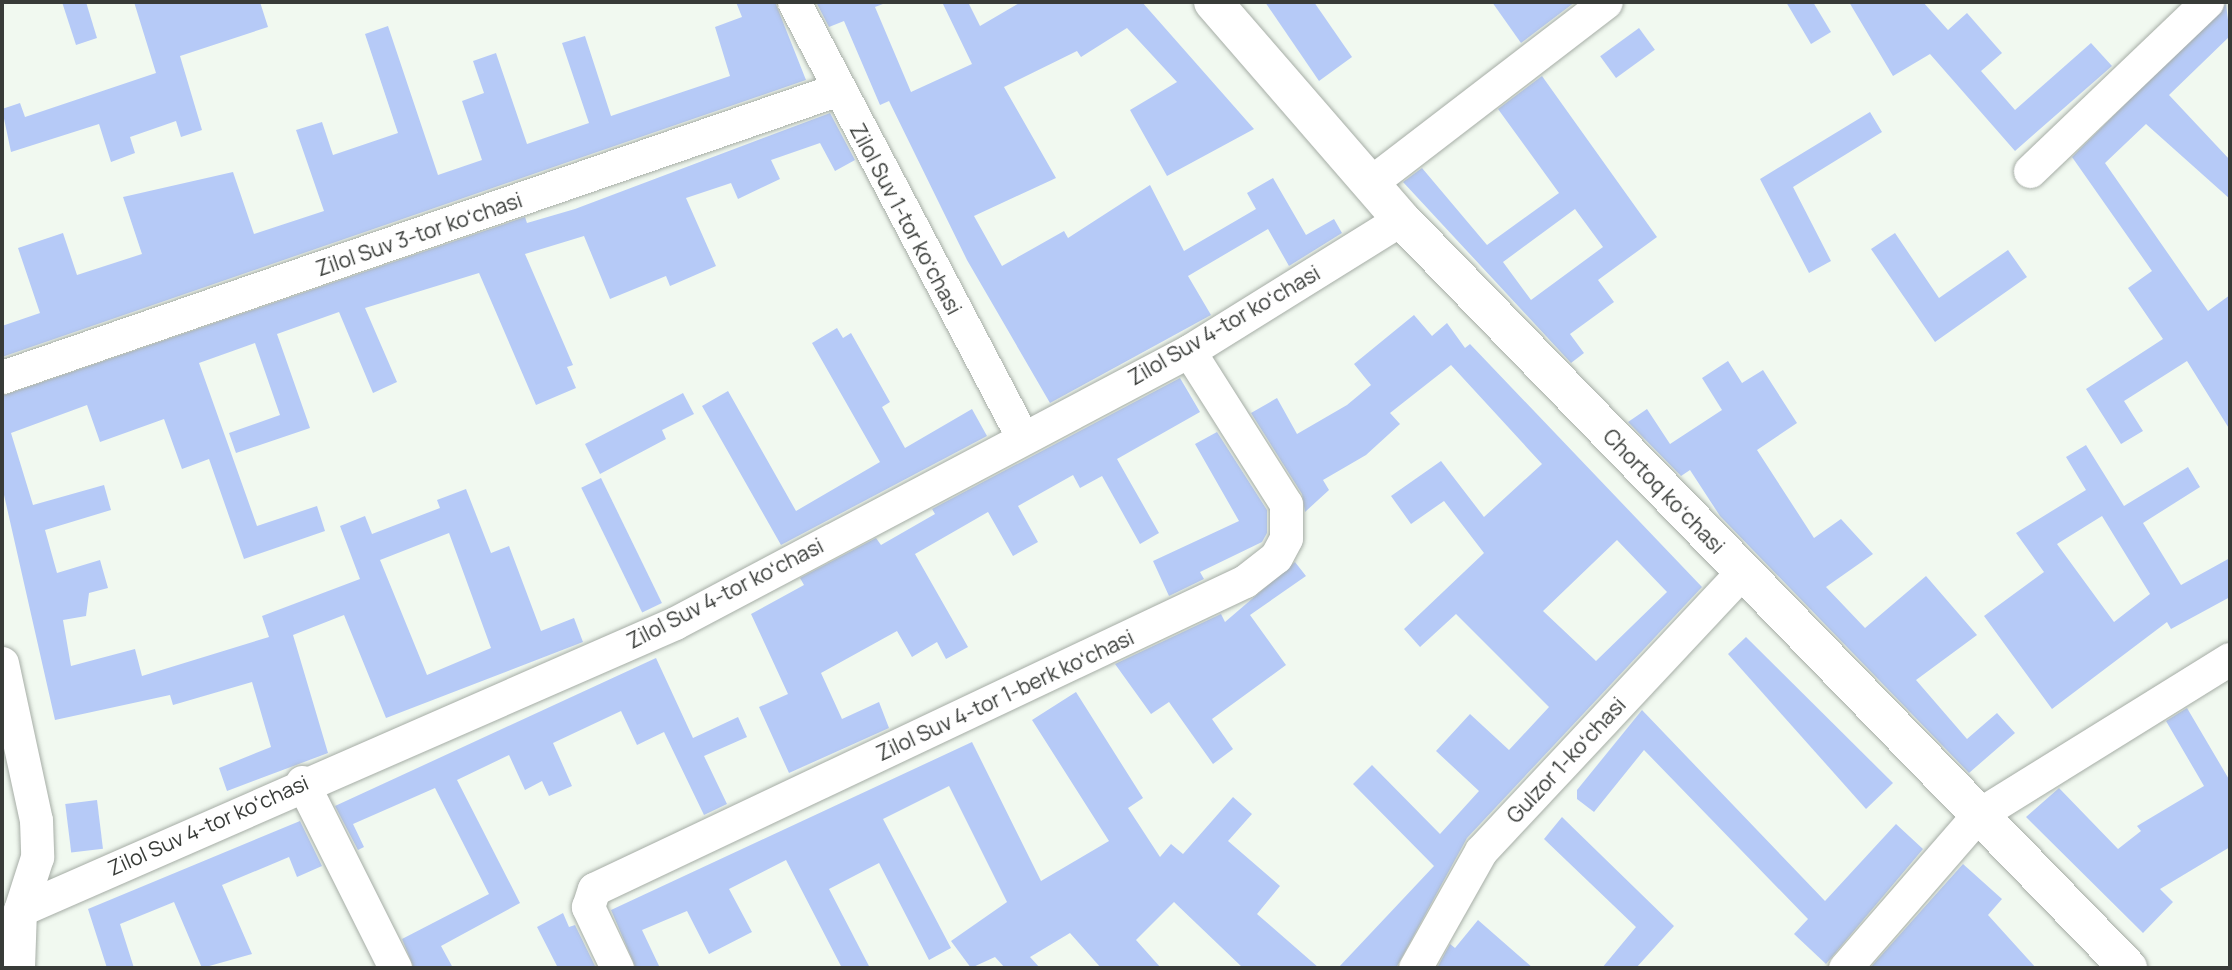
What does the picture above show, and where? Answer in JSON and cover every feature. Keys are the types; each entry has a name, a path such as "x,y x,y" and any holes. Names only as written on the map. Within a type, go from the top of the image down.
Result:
{"main road":[{"name":"Chortoq koʻchasi","path":"1213,2 1401,219 2127,968"}],"street":[{"name":"Zilol Suv 1-tor koʻchasi","path":"794,2 836,90 1021,435"},
{"path":"1370,183 1606,2"},
{"path":"2030,171 2207,2"},
{"name":"Zilol Suv 3-tor koʻchasi","path":"2,377 836,90"},
{"name":"Zilol Suv 4-tor koʻchasi","path":"19,910 302,782 675,623 1021,435 1189,351 1401,219"},
{"name":"Zilol Suv 4-tor 1-berk koʻchasi","path":"617,968 588,907 594,889 1245,581 1276,557 1288,530 1286,504 1189,351"},
{"name":"Gulzor 1-koʻchasi","path":"1415,968 1481,851 1743,571"},
{"path":"1845,968 1978,815 2230,659"},
{"path":"2,663 36,820 37,857 19,910 18,968"},
{"path":"302,782 395,968"}],"building":[{"path":"62,2 86,2 97,38 76,45"},
{"path":"134,2 260,2 268,27 180,56 202,130 181,137 176,121 130,137 135,153 111,162 99,124 11,152 2,109 20,103 25,117 156,73"},
{"path":"736,2 775,2 806,80 2,357 2,326 40,313 18,248 63,233 77,275 142,254 123,197 233,172 254,234 324,211 296,130 322,122 333,155 398,133 365,34 388,26 438,175 482,160 462,101 484,93 473,61 496,53 527,144 589,123 562,43 585,36 611,116 730,76 715,27 742,17"},
{"path":"816,2 888,2 875,7 911,92 972,64 942,2 968,2 980,26 1021,2 1142,2 1254,129 1167,176 1130,110 1177,82 1127,28 1081,57 1077,51 1004,87 1056,178 974,216 1002,266 1064,231 1068,238 1150,185 1184,251 1256,209 1247,193 1273,178 1306,235 1334,219 1342,233 1289,266 1268,229 1188,276 1211,315 1050,403 967,260 889,101 880,105 844,21 829,27"},
{"path":"1265,2 1314,2 1352,57 1319,81"},
{"path":"1492,2 1575,2 1521,43"},
{"path":"1786,2 1813,2 1831,32 1811,44"},
{"path":"1849,2 1923,2 1948,30 1967,13 2002,53 1981,71 2015,110 2091,43 2112,66 2015,151 1930,54 1893,76"},
{"path":"2226,4 2230,36 2169,95 2230,160 2230,199 2146,124 2105,163 2208,311 2230,295 2230,430 2187,361 2124,401 2143,431 2121,444 2086,389 2163,339 2128,288 2152,271 2072,157"},
{"path":"1639,28 1655,50 1616,78 1600,56"},
{"path":"1542,76 1657,237 1598,280 1614,302 1570,334 1584,353 1571,363 1403,182 1422,168 1487,245 1559,193 1498,109","holes":["1575,209 1603,247 1531,300 1503,262"]},
{"path":"1870,112 1882,132 1793,187 1831,261 1809,273 1760,179"},
{"path":"830,113 855,160 835,171 820,143 771,160 780,179 738,199 731,183 686,198 716,266 670,286 666,276 610,299 584,236 525,254 573,365 567,367 576,388 536,405 479,273 365,308 397,382 373,393 339,312 277,334 310,428 236,453 229,433 280,415 255,343 199,363 257,526 317,506 325,531 244,559 209,459 182,469 164,419 100,442 87,405 11,433 33,505 104,485 111,510 45,530 57,573 100,560 108,588 89,593 86,616 63,620 71,666 135,649 142,676 269,637 262,616 360,579 340,526 365,516 372,534 440,508 437,500 466,489 491,553 509,546 541,631 574,618 583,642 386,718 344,615 293,635 328,753 227,791 219,768 271,747 252,682 173,705 170,695 55,720 2,486 2,396 525,217 527,223 575,209","holes":["449,533 491,648 427,675 380,560"]},
{"path":"1895,233 1939,298 2008,250 2027,277 1935,342 1871,249"},
{"path":"1414,315 1432,336 1447,323 1465,348 1470,344 1702,587 1467,838 1396,968 1338,968 1434,866 1353,784 1372,765 1440,834 1479,791 1436,751 1470,714 1509,750 1549,707 1456,614 1420,647 1404,629 1484,553 1444,501 1411,524 1391,496 1441,461 1484,517 1542,464 1451,365 1390,413 1400,424 1366,455 1323,480 1329,490 1305,512 1302,494 1251,413 1277,398 1297,434 1347,405 1371,385 1354,364","holes":["1617,540 1667,592 1596,661 1543,611"]},
{"path":"837,328 843,338 851,333 890,402 882,407 905,448 972,409 987,436 781,545 702,406 728,391 796,511 880,462 812,343"},
{"path":"1728,361 1742,383 1763,370 1797,423 1757,450 1814,538 1841,519 1873,554 1826,587 1865,628 1926,576 1977,635 1916,680 1967,739 1997,713 2015,733 1969,773 1720,516 1690,470 1681,476 1628,422 1647,409 1670,444 1722,410 1702,378"},
{"path":"1180,378 1200,412 1117,459 1159,533 1140,544 1102,476 1080,488 1073,475 1018,506 1038,542 1013,556 988,512 915,554 968,647 946,659 937,642 912,657 897,631 821,673 842,719 879,702 889,728 789,773 759,707 788,694 751,614 804,585 800,578 876,538 881,545 935,514 932,509"},
{"path":"683,393 694,414 662,430 666,439 600,474 585,444"},
{"path":"1217,432 1267,510 1267,533 1262,542 1200,572 1204,579 1169,596 1153,561 1239,521 1195,444"},
{"path":"2086,445 2124,506 2188,467 2200,487 2143,523 2181,585 2230,558 2230,597 2171,629 2167,622 2052,709 1984,616 2044,572 2016,533 2086,490 2066,457","holes":["2102,516 2150,594 2114,622 2057,544"]},
{"path":"601,478 662,603 642,613 581,488"},
{"path":"1295,562 1306,576 1250,615 1286,665 1212,719 1233,749 1213,764 1169,702 1151,714 1115,664 1221,614 1225,622"},
{"path":"1746,637 1893,783 1866,809 1728,654"},
{"path":"656,658 693,738 738,717 747,737 704,756 727,804 704,815 664,732 637,745 621,711 553,743 572,786 549,796 542,781 525,790 509,755 457,780 520,903 441,946 453,968 414,968 402,939 489,894 435,788 353,824 364,847 358,850 335,806"},
{"path":"1076,692 1143,798 1128,808 1160,857 1171,844 1183,854 1233,797 1252,814 1228,841 1280,886 1257,914 1319,968 1243,968 1174,902 1136,940 1161,968 1101,968 1070,933 1030,957 1040,968 1005,968 995,957 971,968 951,941 1007,902 949,786 883,819 951,948 929,960 879,863 829,889 870,968 842,968 786,860 729,889 752,932 709,954 687,911 642,930 660,968 636,968 611,910 972,742 1041,881 1109,841 1032,720"},
{"path":"2187,708 2230,781 2230,847 2160,889 2173,902 2143,933 2026,817 2059,788 2118,849 2141,831 2137,826 2204,786 2166,721"},
{"path":"1642,710 1825,901 1896,824 1923,849 1826,964 1794,934 1808,919 1644,750 1594,812 1577,799 1577,790"},
{"path":"97,800 103,849 71,853 65,804"},
{"path":"1562,817 1674,926 1636,968 1602,968 1636,927 1544,839"},
{"path":"300,821 322,866 297,877 289,857 222,885 252,954 202,968 174,902 120,924 134,968 107,968 88,909"},
{"path":"1963,864 2002,899 1988,915 2036,968 1870,968"},
{"path":"563,913 569,927 575,925 596,968 558,968 537,927"},
{"path":"1478,920 1533,968 1437,968 1450,944 1455,948"}]}
